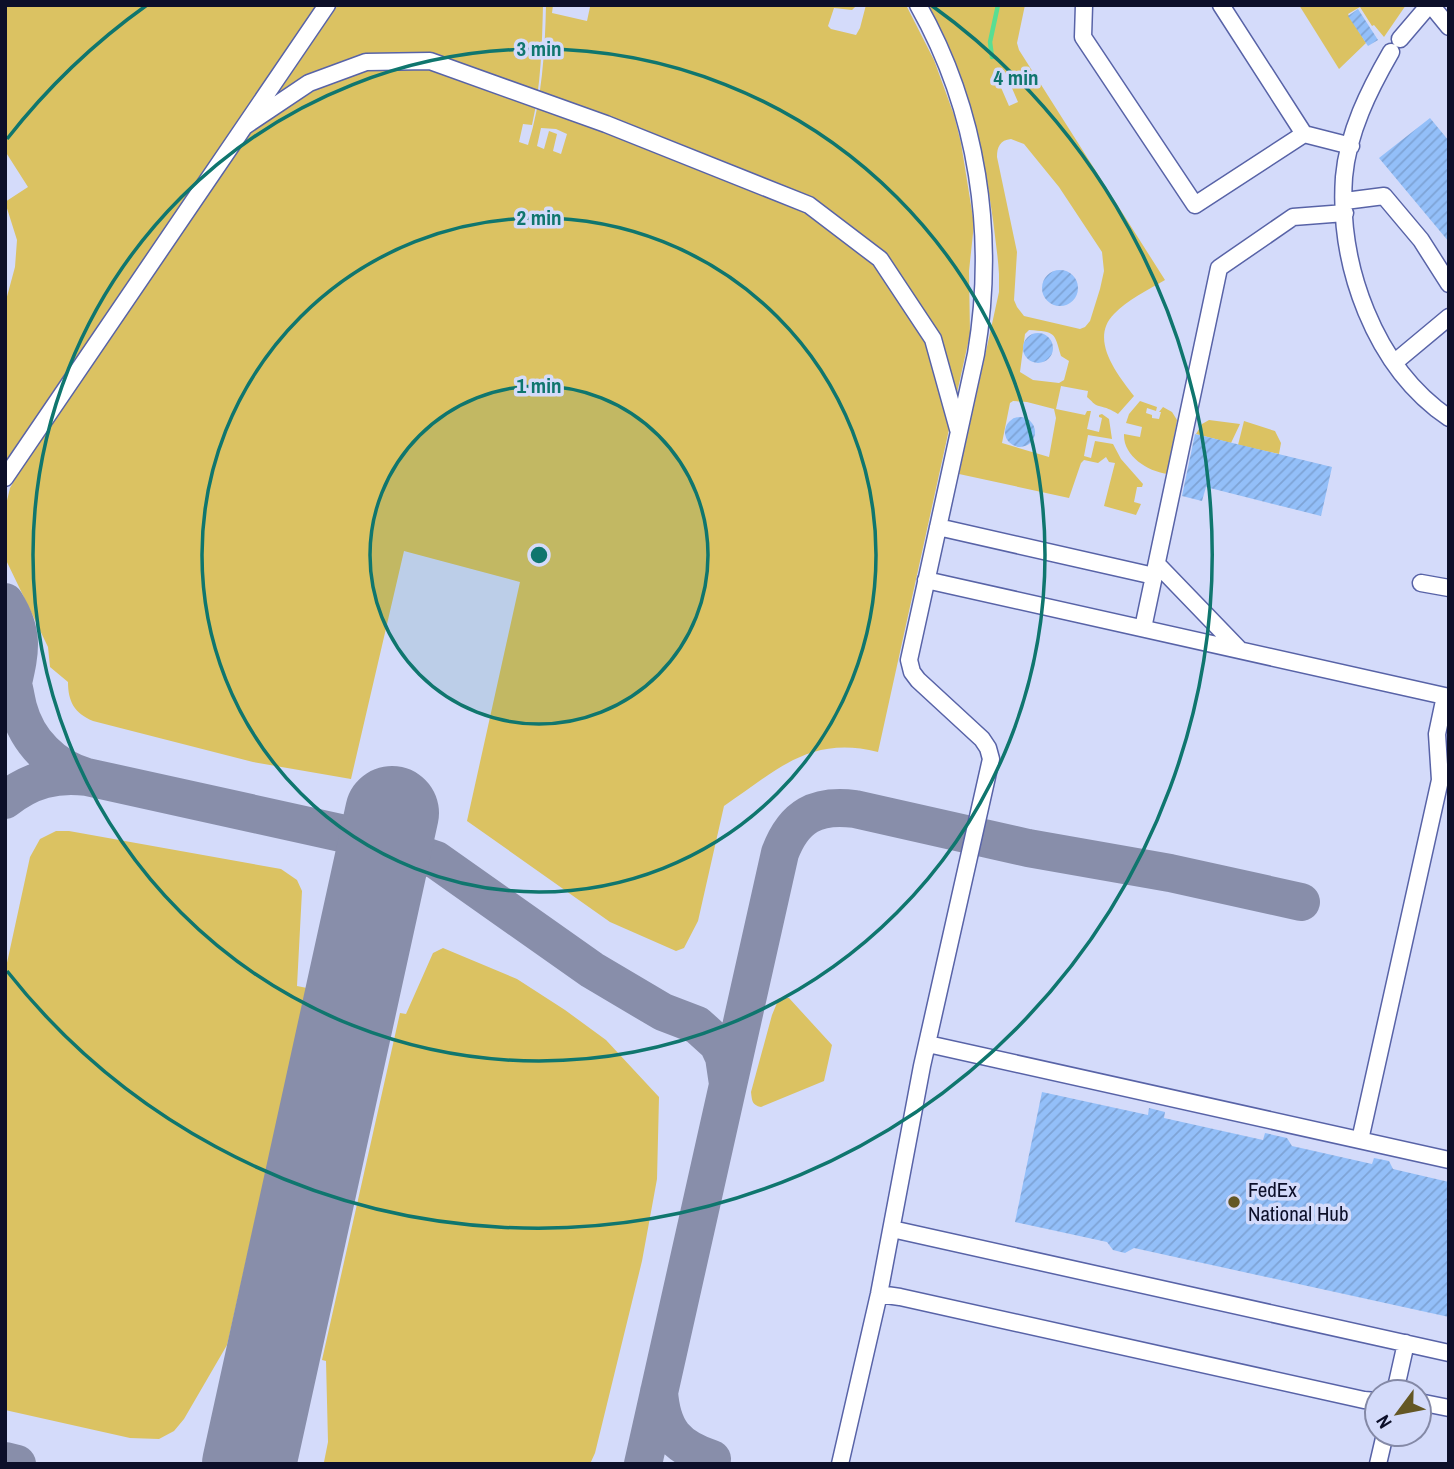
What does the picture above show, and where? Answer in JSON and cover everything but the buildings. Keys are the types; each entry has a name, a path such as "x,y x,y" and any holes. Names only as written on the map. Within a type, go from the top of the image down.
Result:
{"street":[{"path":"5,478 327,5"},
{"path":"840,1464 879,1294 928,1044 991,759 982,739 918,680 910,667 910,650 976,354 985,265 982,214 973,151 964,116 948,68 918,5"},
{"path":"1084,5 1083,37 1195,205 1304,134"},
{"path":"1221,5 1304,134 1351,146"},
{"path":"1449,27 1430,5 1396,46 1366,99 1344,176 1350,261 1364,306 1395,362 1425,398 1449,418"},
{"path":"245,127 309,83 366,62 430,61 606,124 808,205 880,259 888,270 933,339 959,433"},
{"path":"1143,628 1219,268 1293,217 1384,196 1420,240 1449,284"},
{"path":"1395,362 1443,322 1449,340"},
{"path":"938,527 1155,570 1240,650"},
{"path":"926,580 1447,697 1437,734 1440,780 1360,1140"},
{"path":"1421,583 1449,588"},
{"path":"928,1044 1449,1160"},
{"path":"892,1229 1449,1353"},
{"path":"879,1294 1363,1400"},
{"path":"1398,1378 1406,1343"}],"shaded area":[{"path":"5,5 317,5 5,463 5,304 15,267 17,240 5,202 28,187 5,151"},
{"path":"338,5 543,5 535,110 532,125 523,124 519,142 528,145 542,76 546,5 553,5 552,13 587,21 590,7 583,5 857,5 852,10 834,8 828,26 856,35 866,5 906,5 934,60 961,143 974,224 969,271 970,334 878,752 833,748 813,752 778,769 724,806 698,921 684,948 676,951 610,922 467,821 520,582 404,551 351,779 253,762 93,721 77,710 69,695 68,682 50,667 48,647 5,558 5,509 10,488","holes":["541,128 556,129 567,134 561,154 553,151 557,134 549,131 544,149 537,146"]},
{"path":"928,5 1025,5 1017,43 1019,50 1165,280 1125,304 1107,324 1104,334 1108,356 1134,396 1118,414 1094,404 1087,397 1088,391 1061,386 1056,409 1085,415 1087,411 1091,411 1087,429 1099,432 1102,418 1099,415 1109,419 1112,439 1088,435 1084,456 1091,458 1095,441 1113,444 1121,459 1143,484 1142,487 1137,487 1134,502 1141,504 1136,515 1104,506 1115,463 1109,462 1106,457 1098,463 1084,460 1081,463 1069,498 959,474 999,292 999,274 989,191 978,136 963,83 942,31","holes":["1005,72 1018,102 1009,106 996,76","1011,139 1024,144 1059,187 1102,252 1104,271 1100,289 1090,321 1085,327 1080,329 1024,316 1017,307 1014,300 1017,252 997,157 1004,141","1029,330 1049,333 1055,338 1061,356 1069,361 1064,380 1059,383 1033,380 1020,372 1025,334","1027,402 1054,409 1056,418 1049,457 1002,443 1010,403"]},
{"path":"1299,5 1406,5 1384,37 1372,26 1360,7 1348,14 1366,43 1339,69"},
{"path":"1140,401 1157,407 1156,411 1147,408 1146,413 1152,415 1152,418 1159,419 1159,412 1163,407 1172,412 1177,420 1167,474 1144,466 1127,449 1124,434 1140,437 1142,427 1126,423 1129,414"},
{"path":"1209,420 1240,424 1231,443 1196,434 1202,424"},
{"path":"1244,421 1275,431 1281,443 1279,454 1238,445"},
{"path":"56,831 69,831 281,869 297,880 302,891 297,986 307,988 227,1345 184,1419 174,1431 159,1439 130,1438 5,1410 5,972 30,857 40,839"},
{"path":"443,948 517,979 565,1010 606,1040 659,1097 657,1179 642,1261 595,1453 590,1464 324,1462 328,1442 326,1361 322,1360 400,1013 406,1014 433,953"},
{"path":"779,998 789,998 832,1045 824,1081 761,1107 753,1102 751,1092"}],"waterway":[{"path":"992,57 990,42 998,5"}],"taxiway":[{"path":"5,602 16,624 19,643 12,687"},
{"path":"5,660 12,677 18,707 28,731 43,751 63,767 87,777 386,843 436,860 592,970 663,1012 697,1025 718,1044 724,1057 728,1084"},
{"path":"5,800 24,787 54,777 87,777"},
{"path":"643,1464 780,853 800,821 818,811 855,809 1028,848 1170,873 1301,902"},
{"path":"232,1464 252,1430 281,1299"},
{"path":"659,1392 663,1417 673,1436 689,1449 712,1459"},
{"path":"5,1461 17,1464"}],"runway":[{"path":"249,1464 392,813"}],"place":[{"name":"FedEx National Hub","path":"1234,1202"}]}
